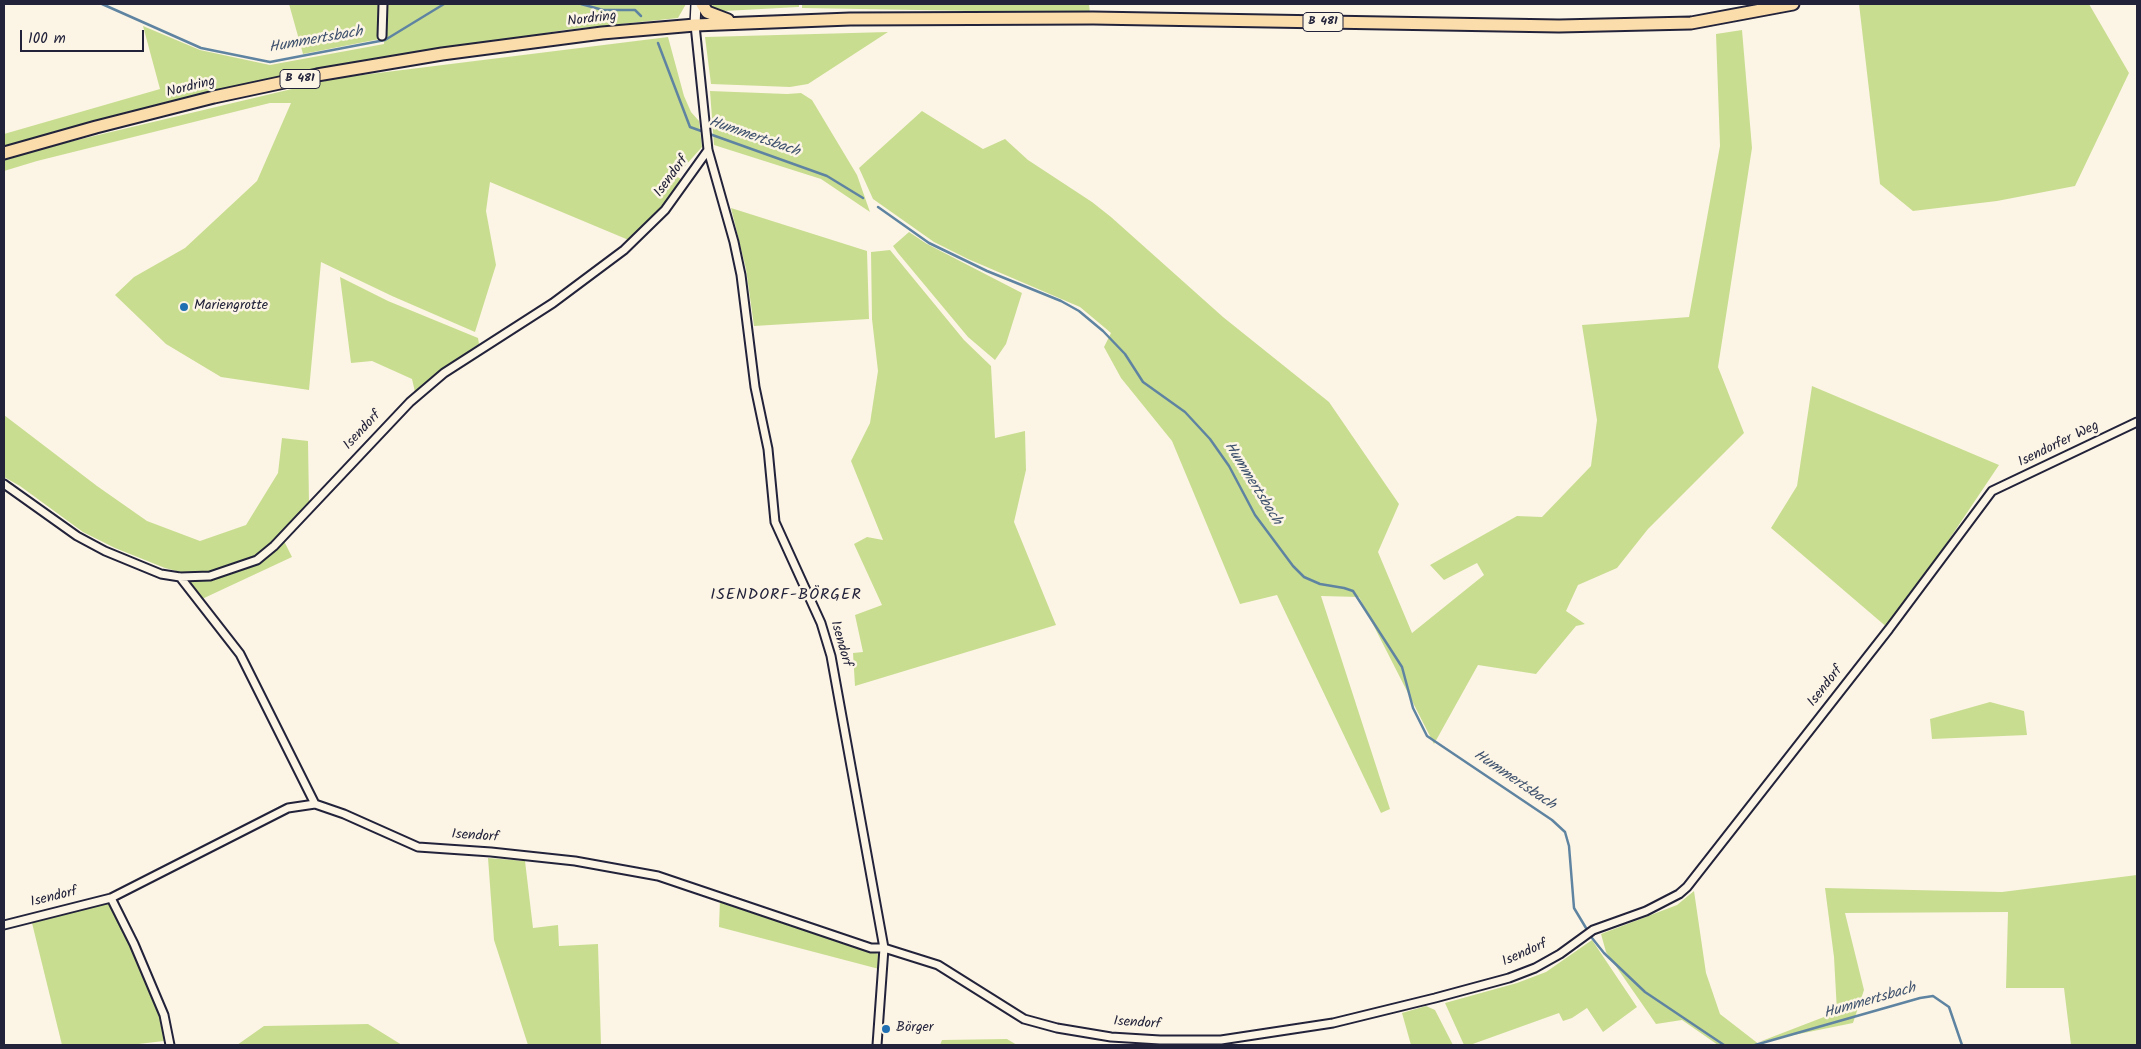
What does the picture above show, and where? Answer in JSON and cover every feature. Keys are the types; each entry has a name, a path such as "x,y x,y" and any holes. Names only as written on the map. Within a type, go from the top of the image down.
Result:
{"main road":[{"path":"702,4 707,12 734,22"},
{"name":"Nordring","path":"4,153 205,99 317,75 480,49 602,33 695,24 1093,18 1559,26 1691,23 1793,4"}],"street":[{"path":"382,36 383,4"},
{"name":"Isendorf","path":"696,4 695,24 708,150 734,242 741,275 755,387 768,450 775,522 820,623 831,656 884,948 877,1045"},
{"name":"Isendorf","path":"4,484 77,536 105,551 161,574 180,577 210,576 257,560 268,551 410,402 444,373 553,304 624,250 665,210 708,150"},
{"name":"Isendorfer Weg","path":"1992,491 2137,422"},
{"name":"Isendorf","path":"4,925 111,898 288,808 315,804 344,814 418,847 576,861 658,876 871,948 884,948 938,965 1024,1019 1058,1028 1111,1037 1160,1040 1221,1040 1333,1023 1509,978 1535,968 1560,954 1593,930 1663,903 1687,887 1890,629 1992,491"},
{"path":"180,577 240,654 315,804"},
{"path":"111,898 134,944 164,1015 170,1045"}],"green space":[{"path":"289,4 382,4 380,39 303,54"},
{"path":"386,4 686,4 678,18 564,30 258,82 165,103 4,146 4,134 160,89 143,26 200,50 270,65 384,44"},
{"path":"709,4 799,4 799,7 724,11 716,9"},
{"path":"802,4 1089,4 1090,13 802,8"},
{"path":"1859,4 2089,4 2129,73 2075,186 1997,201 1913,211 1880,184"},
{"path":"1742,30 1752,148 1718,367 1744,433 1648,529 1617,568 1578,585 1566,611 1585,624 1576,626 1536,674 1478,665 1434,744 1359,597 1321,596 1390,809 1381,813 1277,595 1240,604 1172,441 1121,378 1104,347 1111,333 1080,307 968,259 934,242 873,199 859,168 922,111 983,149 1005,139 1028,160 1092,202 1111,217 1223,317 1329,402 1399,504 1378,552 1412,633 1484,575 1477,563 1444,580 1430,565 1517,516 1542,517 1591,466 1597,420 1582,325 1689,317 1720,146 1716,34"},
{"path":"888,32 808,84 790,87 711,84 705,37"},
{"path":"668,37 684,96 691,112 699,121 702,147 676,176 681,179 664,207 631,241 490,182 486,211 496,265 475,332 392,296 321,262 309,390 221,377 166,344 115,295 134,277 185,248 257,181 291,103 270,103 37,161 4,171 4,160 31,151 338,78"},
{"path":"710,91 801,93 812,100 857,175 870,212 821,179 714,145"},
{"path":"731,208 867,251 869,319 754,326 746,269"},
{"path":"909,232 927,244 1022,293 1006,344 995,360 968,337 893,246"},
{"path":"890,250 964,340 991,366 995,438 1025,431 1026,470 1014,522 1056,625 855,686 853,653 863,652 855,615 882,605 854,544 867,537 883,540 851,461 870,423 878,371 872,319 871,252"},
{"path":"340,277 388,301 478,338 479,344 444,368 415,392 412,379 372,361 351,363"},
{"path":"1812,386 1999,465 1889,629 1771,528 1797,486"},
{"path":"4,415 97,486 147,521 200,541 246,525 278,473 282,438 308,441 309,502 280,533 292,557 202,599 184,573 165,568 115,548 83,532 20,486 4,477"},
{"path":"1990,702 2024,711 2027,735 1932,739 1930,719"},
{"path":"488,858 525,861 533,928 558,925 559,946 598,944 601,1045 528,1045 494,940"},
{"path":"2137,875 2137,1045 2071,1045 2064,988 2006,988 2008,912 1845,913 1864,990 1853,1023 1759,1042 1837,1012 1834,957 1825,888 2002,892"},
{"path":"1694,891 1706,973 1720,1014 1760,1045 1718,1045 1682,1020 1656,1024 1606,952 1601,934 1677,905"},
{"path":"720,899 881,955 879,969 719,927"},
{"path":"110,903 157,1005 164,1041 130,1045 62,1045 32,923"},
{"path":"1592,940 1637,1007 1603,1032 1587,1008 1572,1018 1563,1021 1559,1013 1470,1045 1464,1045 1445,1003 1517,983 1546,972"},
{"path":"1426,1006 1435,1010 1453,1045 1411,1045 1402,1013"},
{"path":"368,1024 402,1045 237,1045 264,1026"},
{"path":"1007,1039 1017,1045 940,1045 942,1040"}],"waterway":[{"name":"Hummertsbach","path":"102,4 201,48 270,62 385,40 444,4"},
{"name":"Hummertsbach","path":"581,4 603,10 635,10 641,16"},
{"name":"Hummertsbach","path":"658,43 690,127 827,176 863,198"},
{"name":"Hummertsbach","path":"878,207 929,243 987,271 1061,301 1079,311 1103,331 1125,354 1143,382 1185,412 1210,439 1229,466 1255,515 1293,566 1304,577 1320,584 1353,591 1402,667 1413,708 1427,736 1552,820 1565,832 1569,846 1574,908 1592,938 1604,953 1645,992 1724,1045"},
{"name":"Hummertsbach","path":"1755,1045 1920,998 1933,996 1949,1007 1962,1045"}],"place":[{"name":"Mariengrotte","path":"184,307"},
{"name":"Börger","path":"886,1029"}],"district":[{"name":"ISENDORF-BÖRGER","path":"786,596"}]}
